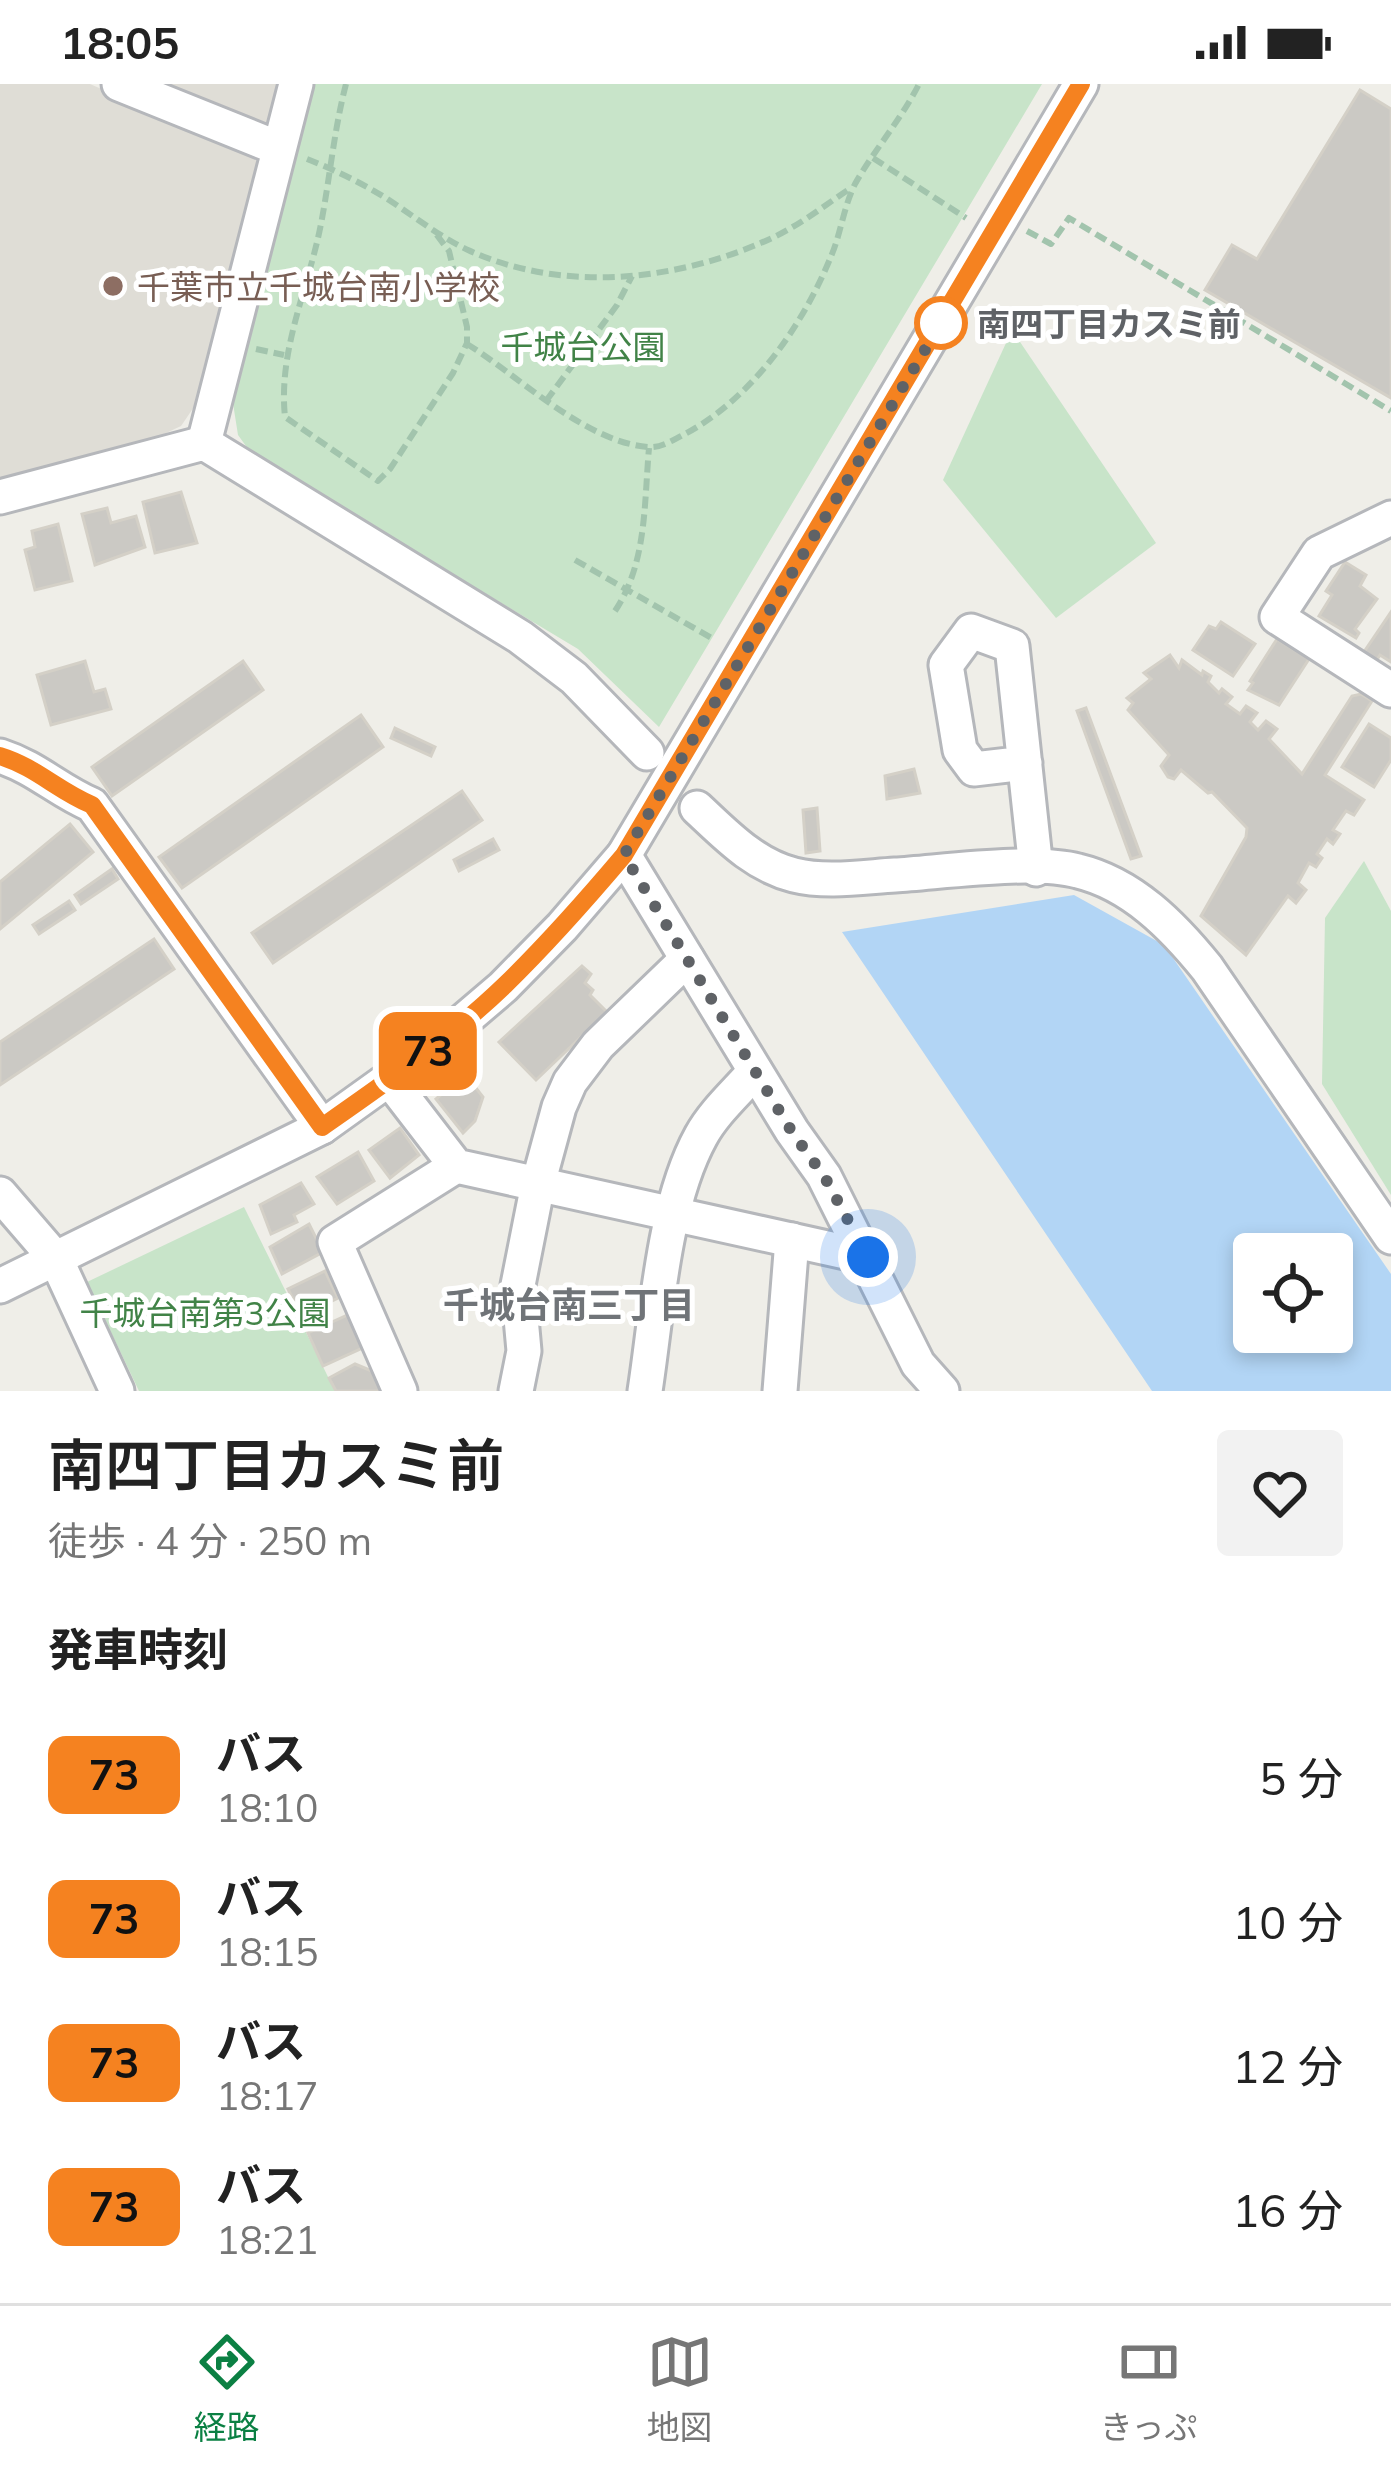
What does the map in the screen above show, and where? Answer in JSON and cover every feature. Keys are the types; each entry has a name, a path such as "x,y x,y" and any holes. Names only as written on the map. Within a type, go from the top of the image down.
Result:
{"street":[{"path":"119,84 278,148"},
{"path":"204,443 296,84"},
{"path":"0,1286 322,1127 502,987 562,927 624,855 1081,84"},
{"path":"0,497 204,443 520,637 574,679 647,753"},
{"path":"1391,518 1318,553 1277,617 1391,690"},
{"path":"0,756 44,774 61,792 92,805 322,1127"},
{"path":"1024,763 1036,869"},
{"path":"697,808 746,853 794,875 837,878 1076,870 1123,890 1174,926 1207,968 1391,1237"},
{"path":"624,855 824,1176 918,1364 942,1391"},
{"path":"516,1391 524,1351 518,1285 559,1107 570,1082 598,1046 687,959"},
{"path":"645,1391 681,1180 702,1133 755,1071"},
{"path":"389,1079 456,1166 868,1257"},
{"path":"400,1391 335,1242 456,1166"},
{"path":"0,1194 56,1259 117,1391"},
{"path":"780,1391 792,1240"}],"path":[{"path":"346,84 305,294 284,355 281,385 284,417 378,481 453,373 467,343 449,251 434,230"},
{"path":"467,343 598,432 649,448 699,427 744,394 813,291 831,255 854,186 920,84"},
{"path":"873,158 965,217"},
{"path":"329,168 503,264 558,274 632,276 710,263 776,236 854,186"},
{"path":"1003,217 1051,244 1069,218 1391,411"},
{"path":"546,400 617,304 632,276"},
{"path":"615,611 629,590 640,557 649,448"},
{"path":"574,560 714,640"}],"shaded area":[{"name":"千葉市立千城台南小学校","path":"0,84 90,84 253,155 259,165 194,407 181,426 145,443 0,480"},
{"path":"159,84 283,84 266,129"}],"green space":[{"name":"千城台公園","path":"315,84 1042,84 659,727 578,649 251,453 238,435 232,397"},
{"path":"1012,330 1156,543 1056,618 943,480"},
{"path":"1364,861 1391,911 1391,1195 1322,1084 1325,918"},
{"name":"千城台南第3公園","path":"244,1207 335,1391 139,1391 87,1282"}],"water":[{"path":"1074,895 1164,945 1391,1274 1391,1391 1152,1391 842,932"}],"building":[{"path":"1360,90 1391,109 1391,398 1205,290 1232,245 1257,259"},
{"path":"181,492 197,543 155,553 143,502"},
{"path":"107,508 111,523 136,516 145,547 95,565 82,514"},
{"path":"58,524 72,581 35,590 25,550 35,547 32,531"},
{"path":"1345,562 1366,575 1360,586 1377,599 1355,629 1356,638 1319,616 1332,595 1326,591"},
{"path":"1391,612 1391,662 1380,655 1376,661 1364,652"},
{"path":"1221,622 1255,644 1233,676 1193,650 1209,626 1216,629"},
{"path":"1277,639 1309,659 1279,705 1248,690"},
{"path":"1170,655 1179,668 1182,660 1211,676 1208,682 1232,697 1226,704 1240,714 1246,706 1257,713 1250,722 1258,730 1266,721 1277,729 1269,739 1302,774 1352,696 1361,694 1372,701 1325,775 1364,800 1354,815 1346,811 1333,830 1340,834 1333,844 1327,839 1317,854 1322,858 1316,867 1309,863 1298,883 1306,890 1296,903 1288,896 1246,955 1201,916 1247,828 1212,792 1181,770 1174,779 1168,777 1161,766 1169,755 1128,710 1133,703 1127,698 1151,679 1144,673"},
{"path":"85,661 94,692 105,689 111,709 51,725 37,675"},
{"path":"243,661 263,690 112,796 92,767"},
{"path":"1086,708 1141,856 1131,859 1077,711"},
{"path":"361,715 383,747 182,888 159,857"},
{"path":"1369,724 1391,738 1391,760 1374,787 1342,767"},
{"path":"395,728 435,747 431,756 391,738"},
{"path":"914,769 920,793 887,799 885,776"},
{"path":"462,791 482,820 273,963 252,933"},
{"path":"817,808 820,851 806,853 803,810"},
{"path":"70,824 93,852 0,929 0,882"},
{"path":"493,839 499,850 459,871 454,860"},
{"path":"112,869 118,879 81,904 75,895"},
{"path":"69,901 75,910 39,934 33,925"},
{"path":"154,939 174,969 0,1085 0,1042"},
{"path":"582,966 591,974 585,983 593,990 590,995 607,1012 536,1080 499,1042"},
{"path":"465,1074 483,1097 475,1121 463,1133 436,1099"},
{"path":"400,1128 419,1155 390,1178 369,1150"},
{"path":"358,1152 374,1181 337,1204 317,1177"},
{"path":"301,1183 314,1204 294,1215 297,1222 271,1234 260,1205"},
{"path":"309,1224 323,1252 282,1274 270,1247"},
{"path":"325,1271 338,1298 301,1316 288,1289"},
{"path":"352,1313 369,1345 323,1366 308,1333"},
{"path":"355,1364 379,1374 387,1391 336,1391 329,1378"}],"bus line":[{"name":"73","path":"0,756 44,774 61,792 92,805 322,1127 428,1051 502,987 624,855 1081,84"}],"place":[{"name":"千葉市立千城台南小学校","path":"113,286"},
{"name":"南四丁目カスミ前","path":"941,323"}],"district":[{"name":"千城台南三丁目","path":"569,1304"}],"route":[{"path":"868,1257 824,1176 792,1132 624,855 941,323"}]}
